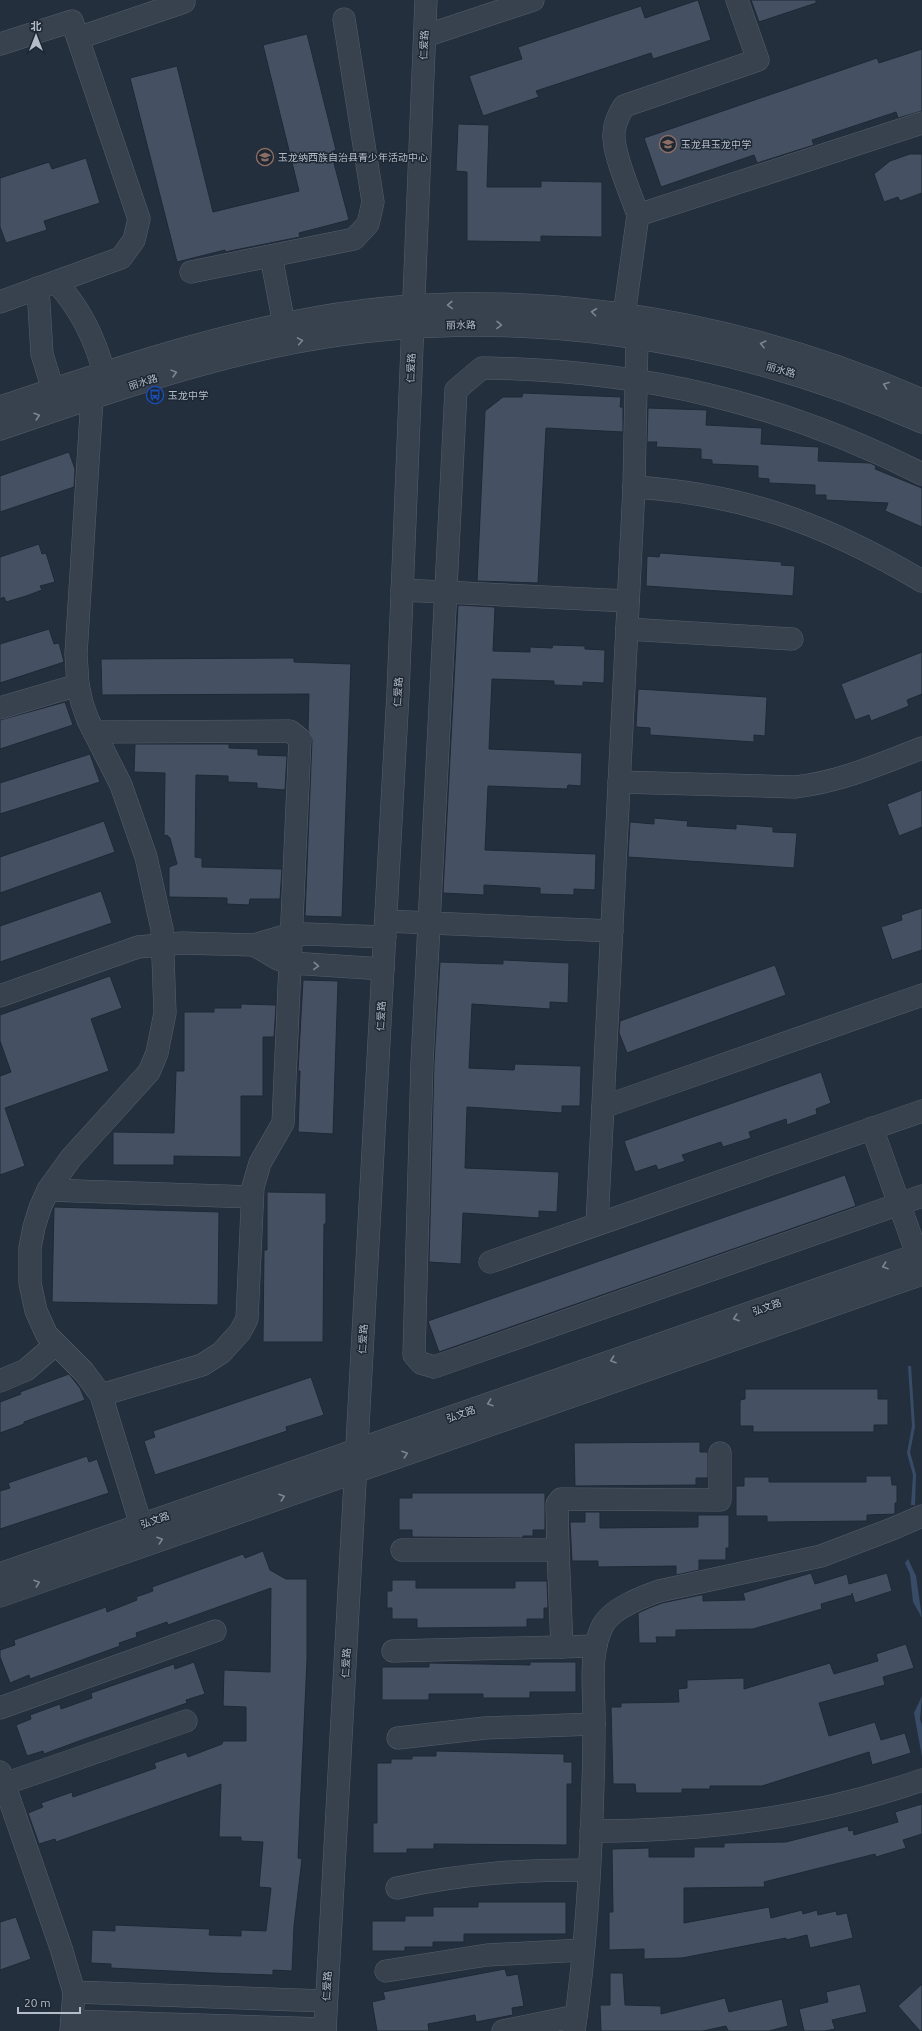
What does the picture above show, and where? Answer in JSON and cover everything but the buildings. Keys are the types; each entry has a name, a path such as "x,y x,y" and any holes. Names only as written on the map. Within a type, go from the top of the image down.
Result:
{"street":[{"name":"仁爱路","path":"325,2030 358,1450 402,590 426,0"},
{"path":"425,36 533,0"},
{"path":"624,315 638,215 616,150 614,138 618,116 624,106 758,60 737,0"},
{"path":"78,38 184,2"},
{"path":"191,272 354,239 362,232 372,213 373,202 344,19"},
{"path":"0,44 72,21 139,219 134,240 121,258 0,302"},
{"path":"638,215 922,123"},
{"path":"271,256 284,324"},
{"path":"47,285 66,292 84,320 97,349 104,373"},
{"path":"47,285 42,354 53,390"},
{"name":"丽水路","path":"0,429 146,380 257,350 337,335 475,304 524,306 624,315 728,335 783,349 837,366 922,400"},
{"name":"丽水路","path":"0,408 140,361 253,330 334,315 413,317 475,325 572,329 637,338 723,355 777,368 850,393 922,422"},
{"path":"598,1224 634,487 637,338"},
{"path":"922,474 858,444 800,421 709,394 636,380 573,372 482,368 456,390 422,1063 413,1349 416,1359 421,1363 434,1367 922,1196"},
{"path":"92,398 77,632 78,685 84,709 121,785 135,821 155,893 162,945 165,1013 157,1053 149,1072 71,1158 48,1190 40,1208 30,1248 30,1283 36,1311 47,1335 84,1372 101,1395 141,1525"},
{"path":"634,487 694,492 767,509 829,532 922,581"},
{"path":"402,590 628,601"},
{"path":"627,628 792,639"},
{"path":"0,708 78,685"},
{"path":"94,732 290,731 300,739 283,1123 260,1163 253,1187 247,1319 232,1344 202,1365 101,1395"},
{"path":"620,782 795,787 815,785 846,776 922,748"},
{"path":"0,996 138,947 182,943 254,945 292,935 385,929 429,923 612,932"},
{"path":"254,945 265,953 291,963 383,969"},
{"path":"603,1107 922,995"},
{"path":"490,1262 922,1111"},
{"path":"872,1128 920,1260"},
{"path":"48,1190 252,1197"},
{"name":"弘文路","path":"0,1574 358,1450 920,1260"},
{"name":"弘文路","path":"0,1596 356,1471 920,1260"},
{"path":"0,1381 26,1370 56,1344"},
{"path":"562,1647 557,1504 561,1499 720,1500 720,1453"},
{"path":"503,2031 575,2024 583,1950 591,1831 594,1653 602,1626 625,1605 642,1597 660,1591 821,1556 922,1516"},
{"path":"402,1550 558,1550"},
{"path":"0,1708 215,1631"},
{"path":"393,1651 596,1646"},
{"path":"186,1721 3,1788 61,1948 74,1992 71,2026 325,2030"},
{"path":"398,1738 492,1728 594,1724"},
{"path":"591,1831 684,1829 768,1820 850,1803 922,1780"},
{"path":"397,1888 440,1879 483,1873 533,1870 589,1870"},
{"path":"386,1971 488,1955 583,1950"},
{"path":"74,1992 326,2000"}],"water":[{"path":"908,1366 911,1366 915,1427 910,1452 916,1474 915,1505 911,1505 913,1475 907,1453 912,1426"},
{"path":"908,1559 916,1576 922,1618 913,1602 910,1574 905,1563"},
{"path":"922,1696 920,1719 922,1725 922,1757 914,1713"}],"place":[{"name":"玉龙县玉龙中学","path":"668,144"},
{"name":"玉龙纳西族自治县青少年活动中心","path":"265,157"},
{"name":"玉龙中学","path":"155,395"}]}
